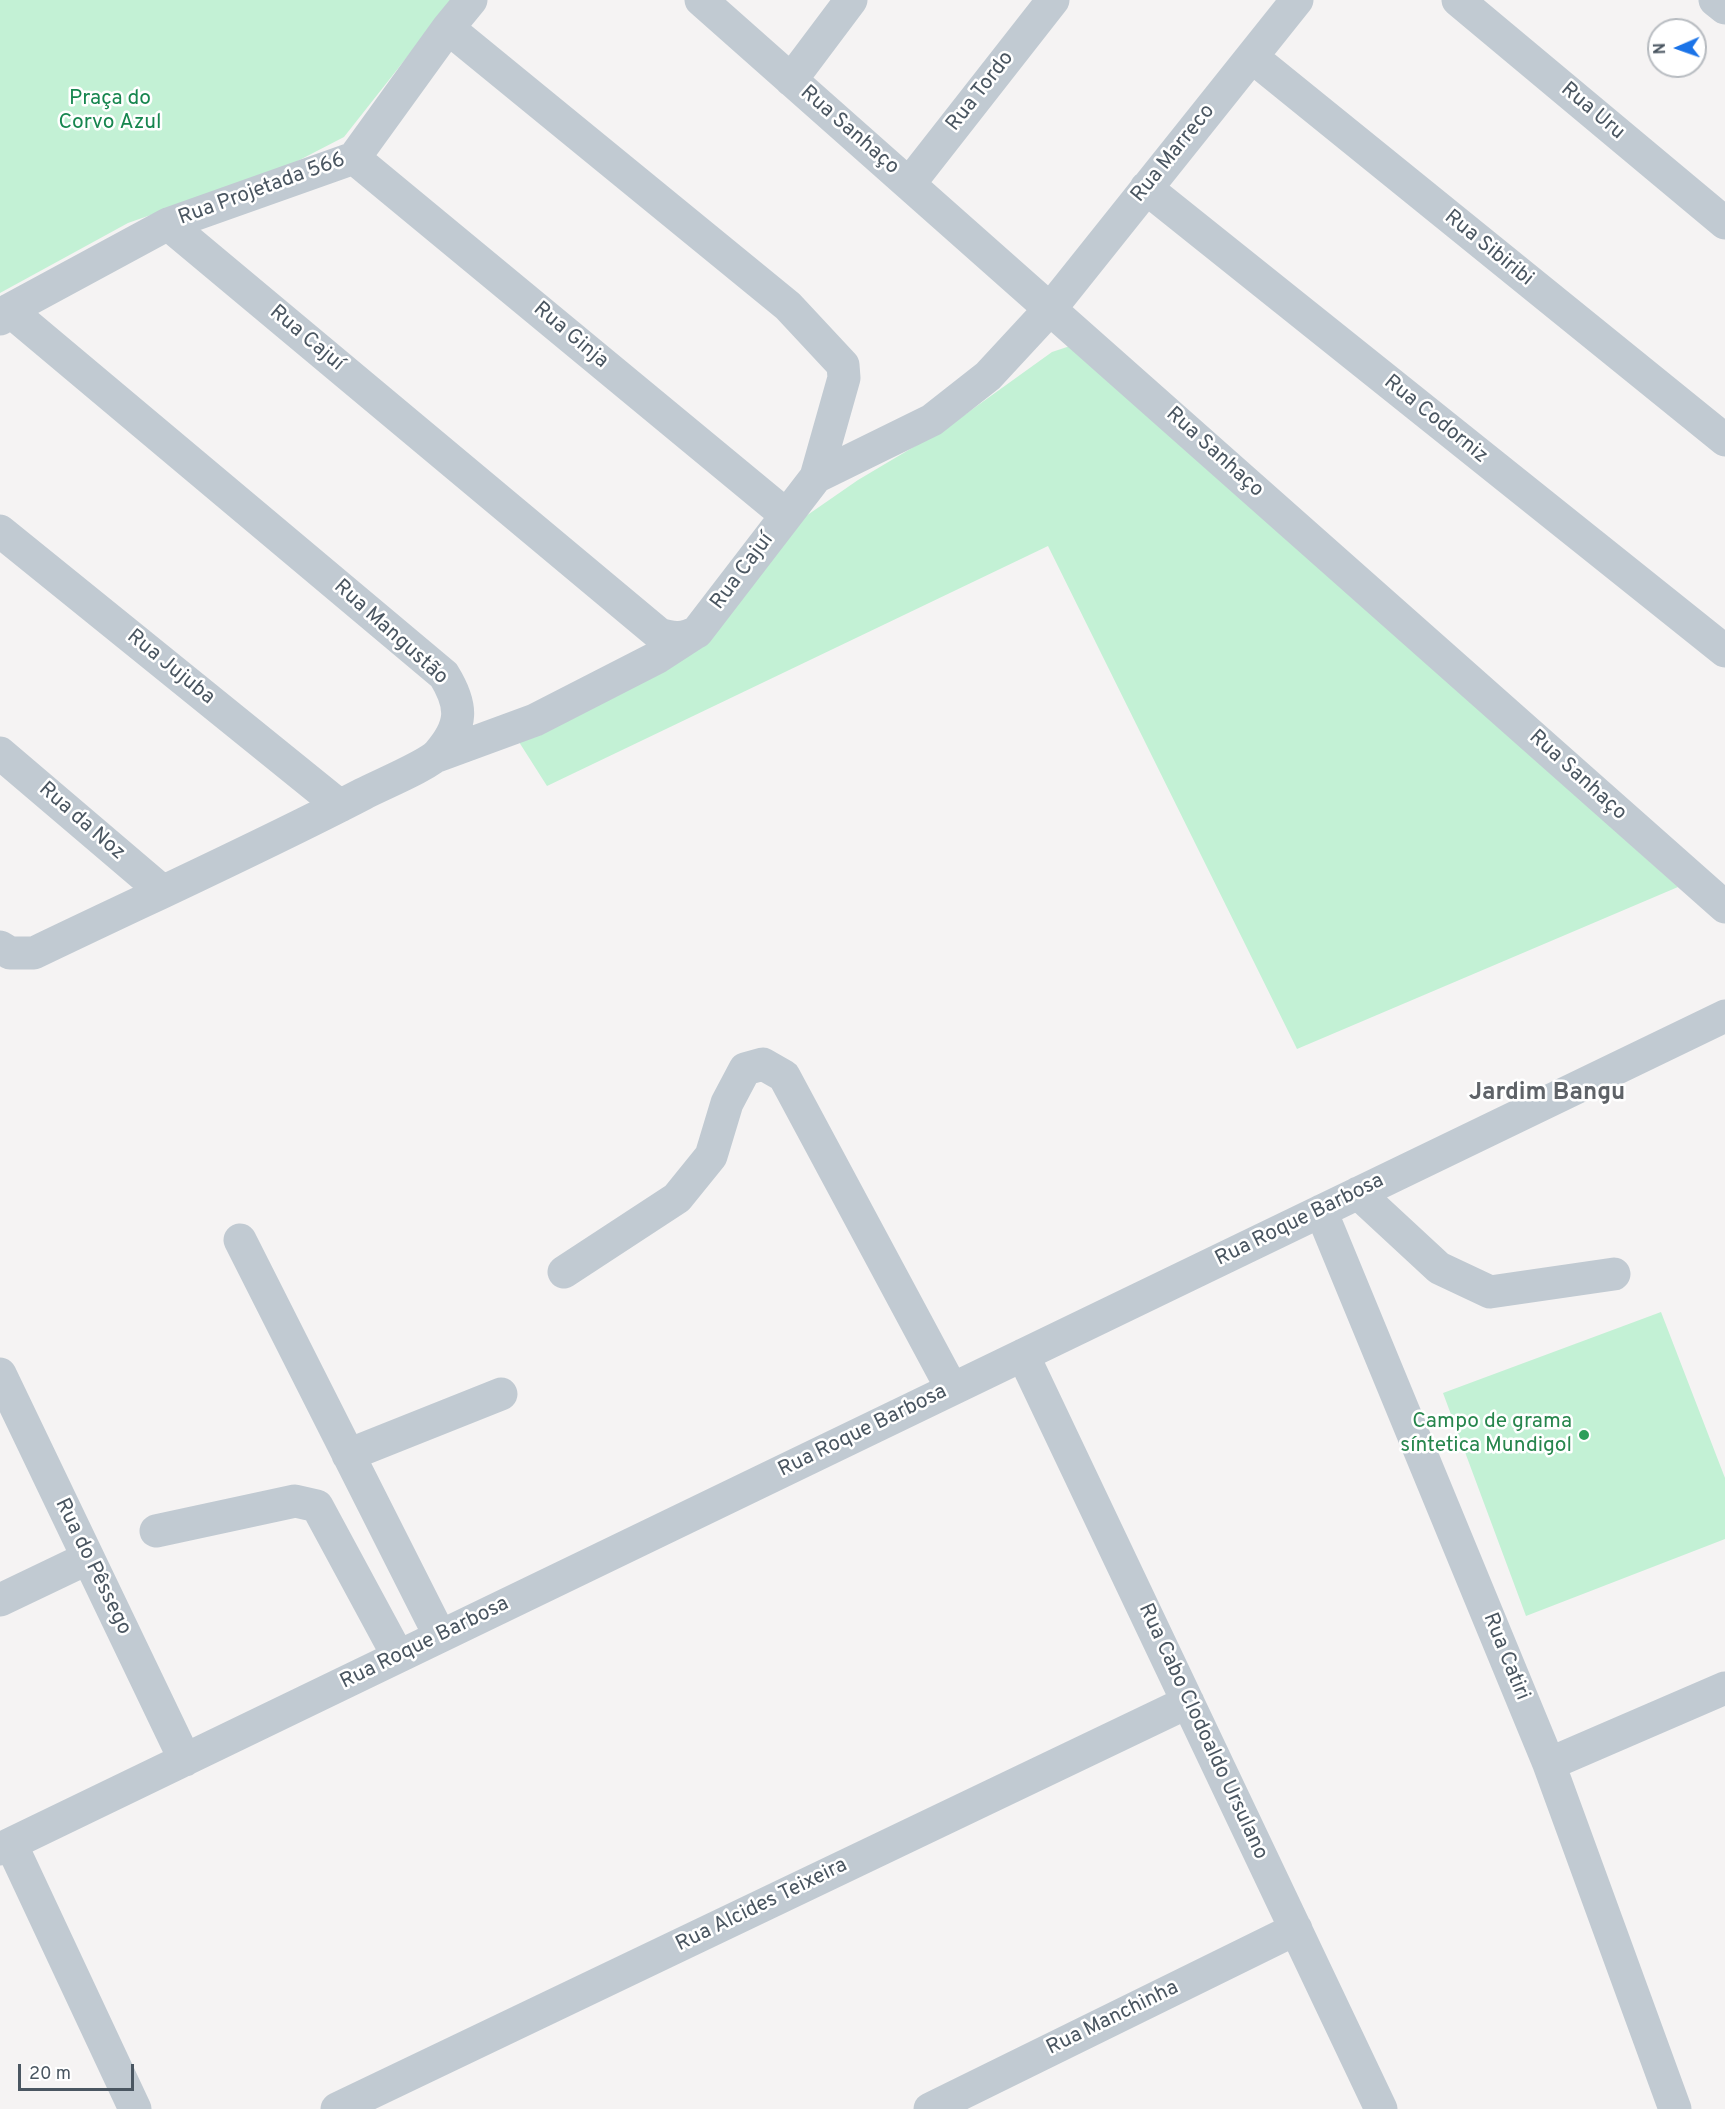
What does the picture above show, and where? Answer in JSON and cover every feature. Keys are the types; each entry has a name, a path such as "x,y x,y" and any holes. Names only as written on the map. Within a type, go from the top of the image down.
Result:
{"street":[{"name":"Rua Projetada 566","path":"5,315 168,224 354,158 448,28 471,0"},
{"name":"Rua Sanhaço","path":"701,0 1725,907"},
{"path":"791,80 852,0"},
{"name":"Rua Tordo","path":"909,184 1053,0"},
{"name":"Rua Marreco","path":"816,477 932,420 988,376 1051,308 1298,0"},
{"name":"Rua Uru","path":"1458,0 1725,223"},
{"path":"1715,0 1725,8"},
{"name":"Rua Cajuí","path":"168,224 659,634 685,638 697,632 816,477 844,378 843,365 835,353 788,306 448,28"},
{"name":"Rua Sibiribi","path":"1252,57 1725,440"},
{"name":"Rua Ginja","path":"354,158 786,515"},
{"name":"Rua Codorniz","path":"1146,188 1725,651"},
{"name":"Rua Mangustão","path":"0,947 10,952 34,953 340,806 437,756 453,736 459,715 456,695 444,675 5,315"},
{"name":"Rua Jujuba","path":"0,531 340,806"},
{"path":"437,756 535,720 658,657 697,632"},
{"name":"Rua da Noz","path":"0,753 162,891"},
{"name":"Rua Roque Barbosa","path":"5,1846 1725,1016"},
{"path":"564,1272 677,1198 711,1156 727,1103 745,1069 763,1064 784,1076 952,1389"},
{"path":"1358,1193 1439,1268 1490,1292 1614,1274"},
{"name":"Rua Catiri","path":"1321,1211 1549,1764 1675,2109"},
{"path":"240,1240 440,1636"},
{"name":"Rua Cabo Clodoaldo Ursulano","path":"1023,1355 1381,2109"},
{"name":"Rua do Pêssego","path":"0,1374 185,1760"},
{"path":"348,1455 501,1394"},
{"path":"156,1531 296,1501 317,1506 398,1656"},
{"path":"0,1600 88,1558"},
{"path":"1549,1764 1725,1688"},
{"name":"Rua Alcides Teixeira","path":"337,2109 1188,1702"},
{"path":"5,1846 135,2109"},
{"name":"Rua Manchinha","path":"930,2109 1296,1929"}],"green space":[{"name":"Praça do Corvo Azul","path":"0,0 452,0 344,137 284,168 128,223 0,293"},
{"path":"1073,345 1678,887 1297,1049 1048,546 547,786 519,742 692,647 793,525 858,480 949,426 1052,352"},
{"name":"Campo de grama síntetica Mundigol","path":"1661,1312 1725,1478 1725,1539 1526,1616 1443,1393"}],"place":[{"name":"Campo de grama síntetica Mundigol","path":"1584,1435"}],"district":[{"name":"Jardim Bangu","path":"1547,1094"}]}
